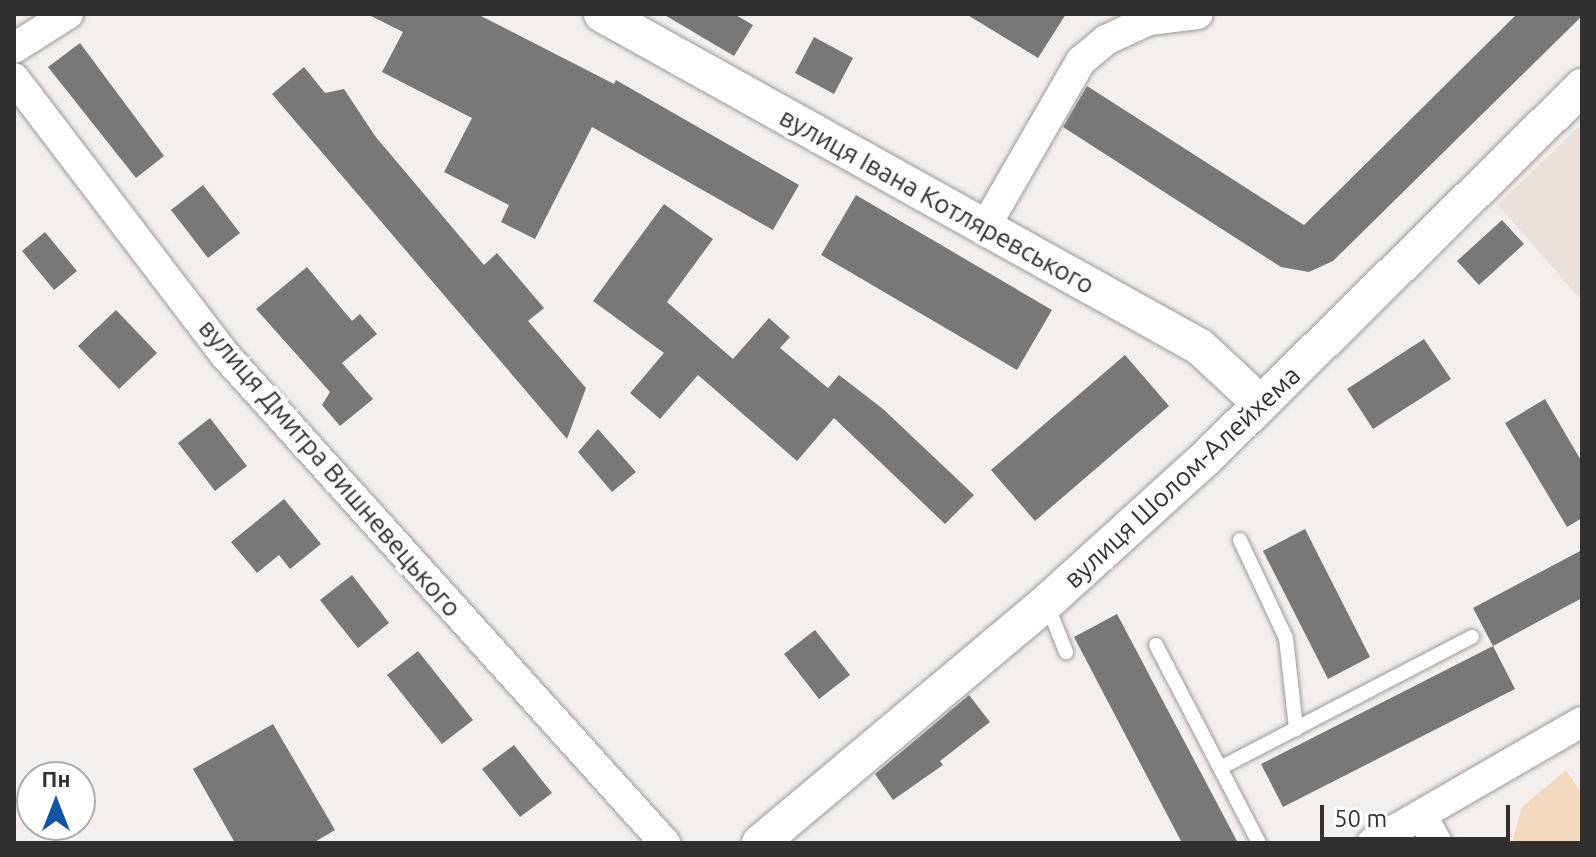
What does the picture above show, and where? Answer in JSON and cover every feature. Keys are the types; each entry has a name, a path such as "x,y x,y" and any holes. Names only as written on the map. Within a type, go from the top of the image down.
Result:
{"street":[{"path":"14,48 68,14"},
{"name":"вулиця Івана Котляревського","path":"602,14 1200,347 1260,403"},
{"path":"985,227 1081,61 1106,40 1143,17 1198,14"},
{"name":"вулиця Дмитра Вишневецького","path":"14,78 226,356 665,843"},
{"name":"вулиця Шолом-Алейхема","path":"760,843 1046,603 1260,403 1582,87"},
{"path":"1372,843 1582,722"},
{"path":"1422,816 1437,843"}],"lane":[{"path":"1240,540 1286,638 1296,729"},
{"path":"1046,603 1066,652"},
{"path":"1220,768 1472,637"},
{"path":"1156,645 1259,843"}],"shaded area":[{"path":"1582,123 1582,301 1498,205"},
{"path":"1566,770 1582,794 1582,843 1512,843 1522,807"}],"building":[{"path":"367,14 477,14 614,84 616,80 799,185 773,230 592,127 535,239 501,222 509,205 444,172 472,118 382,72 403,32"},
{"path":"663,14 734,14 753,25 734,56"},
{"path":"966,14 1066,14 1038,58"},
{"path":"1517,14 1582,16 1333,261 1309,272 1281,267 1063,127 1087,86 1304,225"},
{"path":"814,37 853,58 834,94 795,73"},
{"path":"80,43 164,156 136,178 48,67"},
{"path":"304,67 325,93 344,89 375,136 484,265 497,253 544,308 528,321 586,388 567,439 272,94"},
{"path":"203,185 240,233 208,258 171,210"},
{"path":"856,195 1052,310 1017,370 821,255"},
{"path":"664,204 713,239 667,302 733,359 769,318 790,337 780,348 828,388 839,375 883,409 974,495 945,524 834,418 797,461 698,375 660,419 630,393 664,353 593,301"},
{"path":"1502,220 1524,244 1479,285 1457,261"},
{"path":"45,232 77,271 54,290 22,251"},
{"path":"307,267 352,321 360,314 377,334 342,363 373,399 340,426 322,405 330,392 256,309"},
{"path":"116,310 157,353 119,389 78,346"},
{"path":"1424,339 1451,379 1373,429 1347,389"},
{"path":"1125,355 1169,406 1035,521 991,470"},
{"path":"1545,399 1582,462 1582,518 1567,527 1505,423"},
{"path":"210,418 247,466 215,491 178,443"},
{"path":"598,429 636,472 612,492 578,452"},
{"path":"284,499 321,544 290,569 279,555 257,573 231,542"},
{"path":"1305,529 1370,657 1328,679 1263,551"},
{"path":"1582,550 1582,598 1493,646 1473,608"},
{"path":"352,575 389,623 358,648 320,600"},
{"path":"1117,614 1238,843 1182,843 1074,637"},
{"path":"815,630 850,675 819,699 784,654"},
{"path":"1493,646 1515,689 1283,807 1261,764"},
{"path":"418,651 473,720 442,744 387,675"},
{"path":"969,695 990,722 940,761 943,765 893,800 875,774"},
{"path":"273,724 335,830 313,843 235,843 193,769"},
{"path":"514,745 552,793 520,817 482,769"}]}
